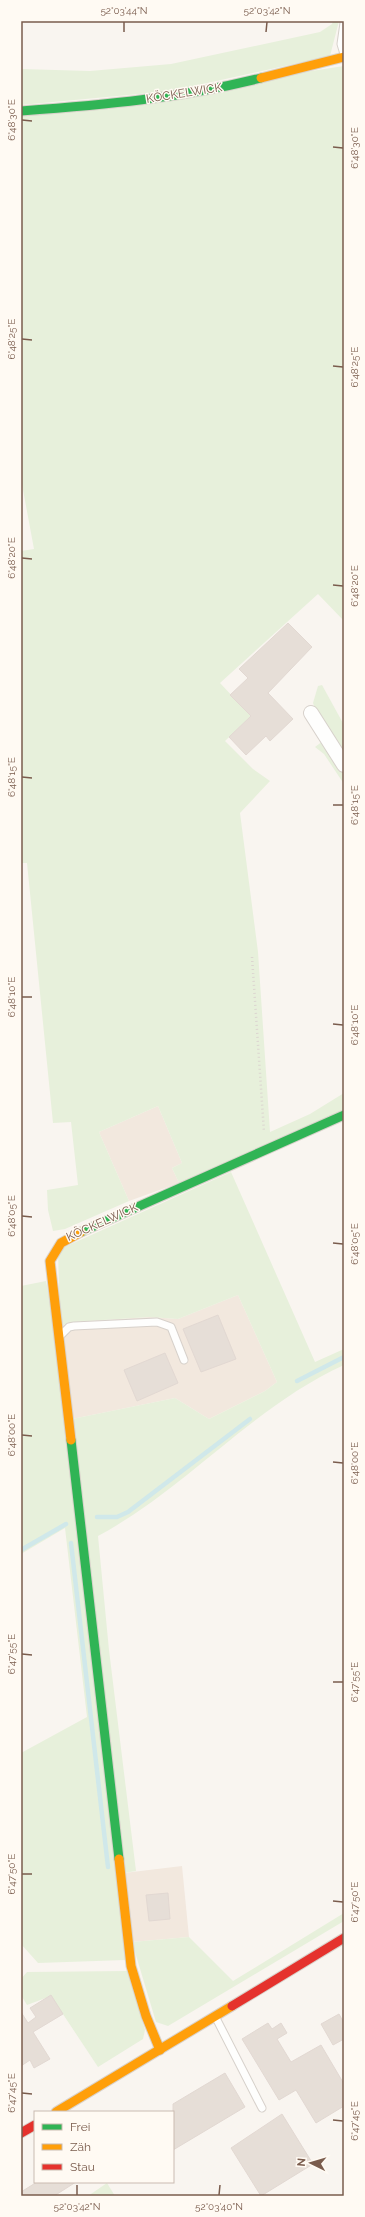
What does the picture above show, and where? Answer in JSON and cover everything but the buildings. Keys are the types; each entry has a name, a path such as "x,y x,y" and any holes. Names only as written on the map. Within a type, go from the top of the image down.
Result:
{"street":[{"name":"KÖCKELWICK","path":"21,111 124,103 236,84 344,55"},
{"path":"311,713 344,765"},
{"name":"KÖCKELWICK","path":"160,2050 146,2016 131,1966 50,1261 53,1251 62,1241 344,1115"},
{"path":"58,2111 344,1938"},
{"path":"21,2133 34,2126"}],"lane":[{"path":"344,23 341,44 344,55"},
{"path":"58,1337 69,1327 74,1326 158,1322 171,1327 184,1360"},
{"path":"215,2017 262,2108"}],"path":[{"path":"252,957 264,1134 268,1149"}],"shaded area":[{"path":"158,1106 182,1163 172,1168 179,1183 129,1201 99,1132"},
{"path":"238,1295 277,1382 265,1391 209,1419 175,1398 72,1419 60,1326 73,1322 149,1317 178,1319"},
{"path":"182,1866 189,1937 132,1942 124,1873"}],"green space":[{"path":"333,21 339,21 330,56 171,91 21,105 21,69 90,71 171,64 320,32 332,24"},
{"path":"344,66 344,621 318,594 220,683 251,716 225,741 253,769 270,781 240,813 258,952 270,1132 310,1114 344,1093 344,1110 179,1183 172,1168 182,1163 158,1106 99,1132 129,1201 65,1229 53,1231 48,1210 47,1190 78,1185 71,1122 53,1123 27,863 21,863 21,551 34,549 21,479 21,115"},
{"path":"322,685 344,725 344,758 316,711 313,703 318,686"},
{"path":"323,741 344,775 344,784 324,754 315,747"},
{"path":"231,1172 315,1362 344,1349 344,1365 311,1382 279,1403 161,1495 130,1517 98,1536 109,1650 136,1871 124,1873 125,1960 38,1963 21,1944 21,1753 87,1717 65,1528 21,1554 21,1286 46,1281 72,1419 175,1398 209,1419 265,1391 277,1382 238,1295 178,1319 149,1317 73,1322 60,1326 58,1250"},
{"path":"344,1913 344,1921 168,2026 156,2022 132,1942 189,1937 233,1981"},
{"path":"127,1971 145,2030 143,2039 98,2067 51,1996 27,2005 21,1995 21,1979 27,1972"},
{"path":"107,2183 115,2196 88,2196"}],"waterway":[{"path":"297,1381 344,1357"},
{"path":"97,1517 117,1517 128,1512 250,1419"},
{"path":"21,1550 66,1524"},
{"path":"71,1543 108,1867"}],"traffic: fast":[{"path":"21,111 172,96 261,78"},
{"path":"81,1232 344,1115"},
{"path":"71,1440 119,1859"}],"traffic: slow":[{"path":"261,78 344,57"},
{"path":"71,1440 50,1261 61,1243 81,1232"},
{"path":"119,1859 131,1966 146,2016 160,2050"},
{"path":"58,2111 232,2006"}],"traffic: jam":[{"path":"232,2006 344,1938"},
{"path":"21,2133 34,2126"}]}
